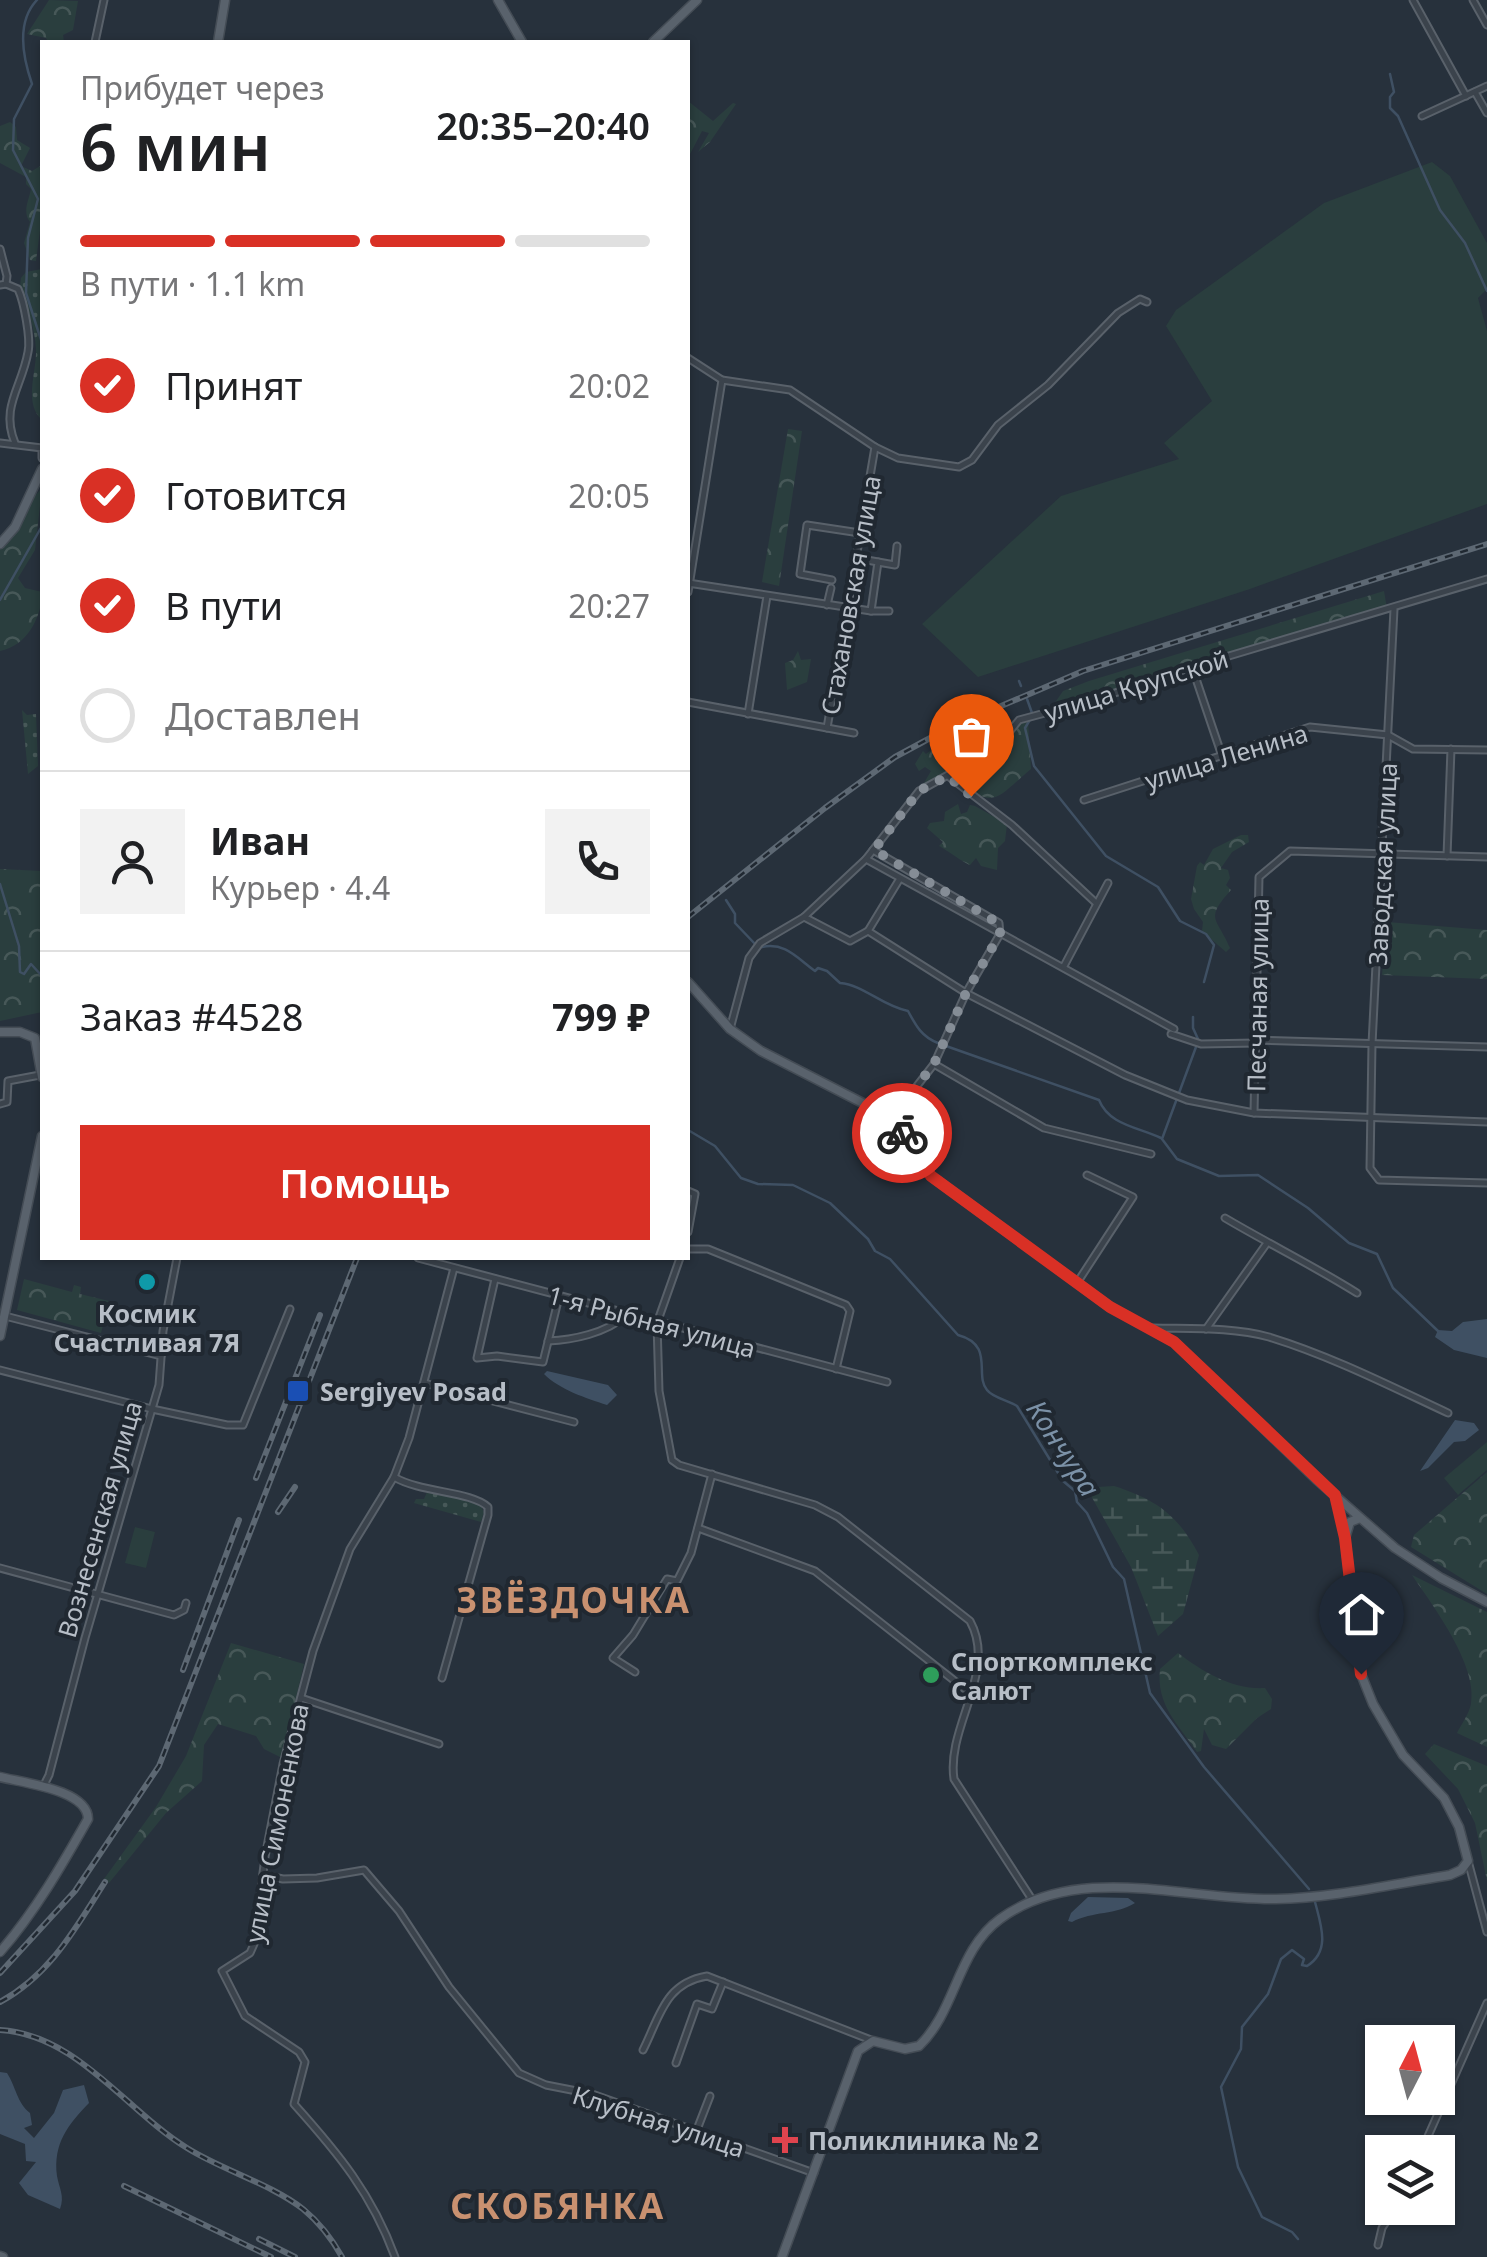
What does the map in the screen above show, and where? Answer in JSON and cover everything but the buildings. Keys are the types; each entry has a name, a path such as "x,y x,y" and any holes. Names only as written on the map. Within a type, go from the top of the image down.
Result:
{"main road":[{"path":"218,40 225,0"},
{"path":"498,0 521,40"},
{"path":"655,40 698,0"},
{"path":"0,544 15,526 40,473"},
{"path":"690,984 730,1029 760,1051 892,1118 931,1176 1110,1307 1174,1342 1360,1518 1407,1557 1487,1602"},
{"path":"0,1032 32,1036 40,1063"},
{"path":"0,1336 40,1145"},
{"path":"782,2257 861,2047 873,2041 905,2049 919,2046 937,2022 978,1941 1000,1919 1033,1901 1096,1888 1244,1899 1298,1898 1450,1875 1461,1870 1468,1860 1459,1827 1444,1798 1402,1755 1361,1674 1345,1538 1335,1495"},
{"path":"1345,1538 1350,1522 1360,1518"},
{"path":"0,1777 80,1800 88,1812 88,1819 64,1862 0,1952"}],"street":[{"path":"95,40 104,0"},
{"path":"1413,0 1466,96"},
{"path":"1473,0 1487,26"},
{"path":"1422,116 1487,86"},
{"path":"1475,92 1487,112"},
{"path":"0,249 4,282 18,289 23,300 29,342 9,402 6,427 15,443"},
{"name":"Стахановская улица","path":"827,728 875,447 909,461 959,467 972,460 998,426 1048,385 1118,313 1140,298 1147,302"},
{"path":"690,359 722,380 790,390 875,447"},
{"path":"690,571 722,380"},
{"path":"0,443 40,450"},
{"path":"832,580 800,574 807,525 860,534"},
{"path":"838,540 840,530"},
{"path":"856,558 894,565 898,546"},
{"path":"870,611 878,562"},
{"name":"улица Крупской","path":"730,1029 749,958 760,944 804,918 866,859 919,791 995,748 1019,720 1487,579"},
{"path":"690,583 827,606 889,611"},
{"path":"827,606 830,588"},
{"path":"748,714 766,596"},
{"name":"Заводская улица","path":"1394,609 1372,1044 1370,1168 1378,1180 1487,1182"},
{"path":"1192,667 1222,756"},
{"path":"690,702 854,734"},
{"name":"улица Ленина","path":"1084,800 1310,727 1388,735 1412,749 1487,750"},
{"path":"1447,856 1451,749"},
{"path":"948,776 1012,825 1096,903"},
{"path":"874,850 1000,924 1000,934 966,993 934,1064 892,1118"},
{"name":"Песчаная улица","path":"1254,1113 1259,877 1290,852 1382,854"},
{"path":"1382,854 1487,858"},
{"path":"866,859 1198,1043 1487,1047"},
{"path":"804,918 850,942 868,931 899,880"},
{"path":"1064,966 1108,883"},
{"path":"868,931 966,993 1125,1075 1173,1094 1254,1113 1487,1122"},
{"path":"934,1064 1044,1128 1151,1154"},
{"path":"0,1104 7,1102 8,1080 40,1075"},
{"path":"1077,1283 1132,1197 1087,1176"},
{"path":"32,1180 40,1182"},
{"path":"690,1191 695,1194 690,1218"},
{"path":"1225,1218 1300,1257 1357,1293"},
{"path":"1206,1329 1267,1243"},
{"path":"690,1249 708,1250 849,1307 836,1369"},
{"name":"Вознесенская улица","path":"43,1787 50,1776 152,1408 177,1260"},
{"path":"679,1260 657,1323 659,1391 672,1460 678,1465 815,1504 838,1517 968,1619 978,1645 971,1693 954,1756 954,1779 1033,1901"},
{"name":"1-я Рыбная улица","path":"439,1261 559,1297 887,1382"},
{"name":"улица Симоненкова","path":"395,2257 375,2211 348,2165 294,2104 305,2062 300,2052 245,2016 222,1971 250,1953 283,1764 313,1652 350,1549 394,1477 409,1438 454,1268"},
{"path":"495,1279 477,1358 497,1356 542,1362 559,1297"},
{"path":"0,1370 227,1425 243,1425 290,1309"},
{"path":"548,1341 579,1337 616,1324 626,1315"},
{"path":"4,1316 162,1357"},
{"path":"1150,1328 1266,1336 1448,1413"},
{"path":"424,1383 574,1422"},
{"path":"636,1672 613,1658 633,1635 667,1579 677,1580 698,1528 712,1474"},
{"path":"394,1477 412,1487 476,1499 488,1506 442,1678"},
{"path":"698,1528 815,1571 971,1693"},
{"path":"0,1568 174,1614 184,1610 186,1603"},
{"path":"301,1698 439,1744"},
{"path":"1468,1860 1487,1932"},
{"name":"Клубная улица","path":"263,1875 317,1878 364,1870 399,1910 448,1987 507,2062 536,2083 592,2094 814,2173"},
{"path":"643,2050 673,1989 691,1978 707,1976 873,2041"},
{"path":"676,2063 698,2004 712,2010 723,1982"},
{"path":"1429,2135 1487,2003"},
{"path":"696,2132 710,2096"},
{"path":"1378,2245 1384,2225"}],"green space":[{"path":"49,0 78,1 73,30 63,35 64,40 27,34"},
{"path":"690,103 713,121 736,104 710,142 698,152 709,133 702,131 690,154"},
{"path":"10,122 16,127 17,140 30,148 21,166 32,171 40,166 36,261 30,260 24,243 30,222 26,210 31,189 26,177 0,163 0,126"},
{"path":"1432,162 1450,176 1487,243 1487,289 1478,298 1487,331 1487,504 1250,589 978,677 922,624 1061,496 1179,459 1164,443 1212,401 1166,326 1176,310 1324,203"},
{"path":"40,269 40,418 32,394 35,341 20,288 26,272"},
{"path":"788,429 802,431 779,586 762,582"},
{"path":"40,490 35,550 18,578 25,588 40,592 39,611 25,637 0,651 0,549 22,524 27,505"},
{"path":"1384,591 1387,609 1052,707 1063,691 1089,681"},
{"path":"798,651 801,660 811,659 807,682 787,690 785,663 793,660"},
{"path":"22,710 27,715 36,714 38,766 28,774"},
{"path":"1028,721 1031,769 1002,794 987,798 978,795 953,777 1002,745 1020,724"},
{"path":"982,735 994,739 993,747 921,788 931,771 925,767 919,771 915,764 923,751 926,754 934,748 942,755"},
{"path":"958,804 961,814 970,805 975,806 1007,824 1005,841 998,848 997,870 981,866 976,858 970,865 964,862 939,846 943,842 927,828 930,823 944,821 945,812"},
{"path":"1248,835 1249,842 1232,852 1221,868 1228,870 1230,878 1226,885 1231,890 1215,913 1230,948 1226,952 1202,931 1203,922 1191,899 1200,862 1204,865 1213,849"},
{"path":"0,869 40,871 40,1012 0,1021"},
{"path":"1387,922 1487,930 1487,979 1382,975"},
{"path":"24,1279 72,1292 74,1285 81,1287 80,1294 109,1301 101,1333 17,1310"},
{"path":"1487,1442 1487,1470 1458,1495 1444,1478"},
{"path":"1487,1472 1487,1594 1411,1547 1414,1535"},
{"path":"1114,1486 1165,1511 1183,1529 1199,1555 1183,1614 1158,1636 1131,1567 1090,1494 1098,1487"},
{"path":"427,1492 479,1503 484,1512 481,1522 414,1503 424,1499"},
{"path":"135,1527 155,1532 146,1568 125,1563"},
{"path":"1412,1575 1487,1612 1487,1747 1457,1733 1471,1704 1468,1672 1452,1636"},
{"path":"231,1643 304,1664 282,1758 264,1749 256,1736 218,1724 204,1745 202,1781 166,1813 109,1883 104,1879 156,1807 186,1756"},
{"path":"1178,1653 1219,1678 1241,1686 1265,1688 1272,1699 1271,1709 1226,1749 1212,1745 1204,1729 1201,1751 1197,1752 1170,1714 1161,1693 1160,1669"},
{"path":"1434,1744 1487,1766 1487,1881 1475,1823 1458,1789 1425,1754"}],"water":[{"path":"1487,1319 1487,1358 1454,1350 1435,1337 1438,1330 1452,1331 1463,1322"},
{"path":"547,1371 608,1385 617,1395 607,1405 558,1385 544,1374"},
{"path":"1455,1420 1474,1423 1479,1430 1465,1441 1454,1442 1420,1471"},
{"path":"1088,1897 1128,1898 1135,1903 1068,1921"},
{"path":"0,2072 7,2073 19,2100 30,2113 32,2125 24,2128 34,2138 54,2113 63,2090 84,2085 89,2103 69,2127 57,2154 60,2209 28,2195 19,2183 36,2162 26,2161 25,2144 0,2134"}],"waterway":[{"path":"37,0 24,29 24,52 32,84 14,119 13,150 38,199 28,238 26,293 40,337"},
{"path":"1390,74 1394,92 1390,108 1398,116 1440,210 1465,243 1487,291"},
{"path":"0,600 40,530"},
{"path":"1019,681 1021,686"},
{"path":"1027,699 1032,713"},
{"path":"1031,718 1025,728 1034,766 1106,856 1158,887 1180,921 1206,934 1214,945 1204,982"},
{"name":"Кончура","path":"0,884 19,946 20,972 24,974 31,964 40,974"},
{"path":"726,900 735,914 735,923 756,945"},
{"path":"762,947 784,949 815,971 827,971 840,983 908,1011 920,1030 938,1043"},
{"path":"1193,1017 1198,1039"},
{"path":"946,1046 1099,1100 1117,1120 1161,1138"},
{"path":"1196,1047 1162,1139 1177,1159 1219,1176 1258,1175 1308,1208 1349,1243 1377,1254 1393,1288 1438,1331"},
{"name":"Кончура","path":"690,1131 715,1146 741,1178 758,1184 793,1185 830,1203 868,1239 875,1251 890,1259 958,1335 976,1346 987,1390 1017,1406 1063,1481 1075,1491 1077,1502 1087,1513 1113,1567 1124,1579 1150,1693 1204,1767 1309,1889"},
{"name":"Кончура","path":"1298,2239 1262,2217 1238,2167 1221,2087 1241,2049 1242,2027 1268,1994 1281,1959 1292,1950 1307,1966 1319,1953 1322,1937 1315,1902"}],"railway":[{"path":"690,915 895,757 945,730 1083,671 1487,544"},
{"path":"0,1973 75,1891 159,1766 356,1260"},
{"path":"256,1478 320,1315"},
{"path":"278,1512 295,1487"},
{"path":"183,1670 239,1520"},
{"path":"0,2002 47,1965 105,1882"},
{"path":"0,2030 53,2045 100,2077 187,2148 290,2200 320,2226 342,2257"},
{"path":"124,2186 271,2257"},
{"path":"259,2239 295,2257"}],"way so far":[{"path":"902,1133 892,1118 934,1064 966,993 1000,934 1000,924 874,850 919,791 948,776 971,796"}],"place":[{"name":"Космик Счастливая 7Я","path":"147,1282"},
{"name":"Sergiyev Posad","path":"298,1391"},
{"name":"Спорткомплекс Салют","path":"931,1675"},
{"name":"Поликлиника № 2","path":"785,2140"}],"district":[{"name":"ЗВЁЗДОЧКА","path":"574,1599"},
{"name":"СКОБЯНКА","path":"558,2205"}],"route":[{"path":"902,1133 931,1176 1110,1307 1174,1342 1335,1495 1345,1538 1361,1674"}]}
